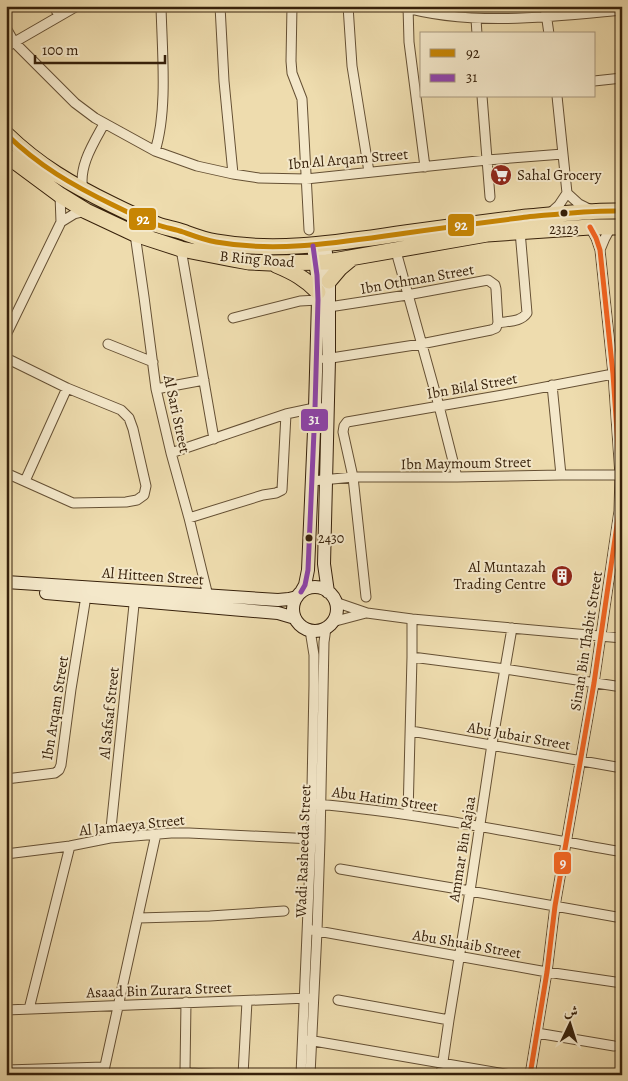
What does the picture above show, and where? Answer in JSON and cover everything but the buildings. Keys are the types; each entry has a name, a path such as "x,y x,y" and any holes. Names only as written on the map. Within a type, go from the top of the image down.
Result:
{"main road":[{"name":"B Ring Road","path":"6,134 28,154 56,175 146,220 210,241 249,246 273,248 319,245 548,215 622,211"},
{"name":"B Ring Road","path":"6,155 60,195 86,211 135,234 181,249 232,259 270,263 321,262 487,234 616,227"},
{"path":"329,281 353,257"},
{"path":"270,263 302,277 310,284 318,296"}],"street":[{"path":"54,6 59,16"},
{"path":"10,45 78,6"},
{"path":"155,151 159,136 162,98 161,6"},
{"path":"220,6 224,81 233,174"},
{"path":"292,6 291,61 292,73 302,99 309,230"},
{"path":"348,6 352,66 369,172"},
{"path":"545,6 549,32"},
{"path":"425,167 405,7 447,16 476,19 547,17 622,10"},
{"path":"476,19 477,32"},
{"name":"Ibn Al Arqam Street","path":"6,28 10,45 94,118 155,151 197,166 259,178 306,179 563,154"},
{"path":"596,81 622,78"},
{"path":"482,98 490,197"},
{"path":"557,98 567,193 579,204 595,211"},
{"path":"83,190 81,179 83,168 104,124"},
{"path":"548,215 567,193"},
{"path":"6,335 61,222 60,195"},
{"path":"61,222 74,214 86,211"},
{"name":"Sinan Bin Thabit Street","path":"530,1075 547,972 555,906 594,683 600,636 618,544 620,476 613,374 600,250 590,227"},
{"path":"600,250 605,238 616,227"},
{"path":"316,360 421,344 491,330 496,328 498,323 523,318 527,313 520,231"},
{"name":"Al Sari Street","path":"135,234 156,389 209,602"},
{"path":"319,245 321,262 316,360 325,480 324,564 336,614 329,625"},
{"path":"181,249 214,438"},
{"path":"397,255 457,477"},
{"path":"321,262 329,281 334,306 329,359 312,481 308,570 304,584 294,601 293,610 295,618 302,627 318,631 329,625 367,613"},
{"name":"Ibn Othman Street","path":"334,306 488,280 495,285 496,289 498,323"},
{"path":"233,318 318,296"},
{"path":"108,344 152,362"},
{"path":"611,354 622,354"},
{"path":"6,358 67,388 121,410 129,418 133,429 146,486 144,495 137,500 73,503 6,473"},
{"name":"Ibn Bilal Street","path":"353,477 343,432 344,426 352,420 613,374"},
{"path":"156,389 204,380"},
{"path":"552,385 561,475"},
{"path":"25,481 67,388"},
{"path":"171,453 286,414 321,407"},
{"path":"189,518 282,490 286,414"},
{"name":"Ibn Maymoum Street","path":"312,481 353,477 620,476"},
{"path":"353,477 366,597"},
{"name":"Al Hitteen Street","path":"6,582 209,602 278,613 295,618"},
{"path":"299,594 306,589 317,587 332,597 367,613 412,619 622,638"},
{"name":"Al Hitteen Street","path":"6,590 86,596 135,596"},
{"name":"Al Hitteen Street","path":"209,602 289,600 299,594"},
{"name":"Ibn Arqam Street","path":"6,779 55,773 59,770 86,596"},
{"name":"Al Safsaf Street","path":"110,838 135,596"},
{"path":"408,815 412,619"},
{"name":"Wadi Rasheeda Street","path":"310,1075 307,1040 307,929 315,840 321,804 324,642 329,625"},
{"name":"Ammar Bin Rajaa","path":"441,1075 492,744 512,628"},
{"name":"Wadi Rasheeda Street","path":"308,998 317,931 315,840 312,804 314,669 310,630"},
{"path":"412,657 622,687"},
{"name":"Abu Jubair Street","path":"411,731 622,768"},
{"name":"Abu Hatim Street","path":"312,804 408,815 480,826 622,852"},
{"name":"Al Jamaeya Street","path":"6,854 70,846 110,838 156,834 189,833 315,840"},
{"path":"6,1070 104,1071 156,834"},
{"path":"29,1009 70,846"},
{"path":"340,869 622,918"},
{"path":"138,918 284,911"},
{"name":"Abu Shuaib Street","path":"307,929 547,972 622,983"},
{"name":"Asaad Bin Zurara Street","path":"6,1010 308,998"},
{"path":"338,1000 449,1020"},
{"path":"243,1075 247,1001"},
{"path":"186,1002 185,1071 190,1074 224,1075"},
{"path":"536,1033 614,1046"},
{"path":"307,1040 511,1075"},
{"name":"Wadi Rasheeda Street","path":"300,1075 307,1040"}],"transit line":[{"name":"92","path":"6,134 31,156 56,174 140,218 203,239 237,245 300,246 527,217 622,211"},
{"name":"9","path":"530,1075 547,972 555,906 594,683 619,511 620,475 613,374 600,250 590,227"},
{"name":"31","path":"301,592 305,585 308,570 315,408 318,300 313,246"}],"place":[{"name":"Sahal Grocery","path":"501,175"},
{"name":"23123","path":"564,213"},
{"name":"2430","path":"309,538"},
{"name":"Al Muntazah Trading Centre","path":"562,576"}]}
